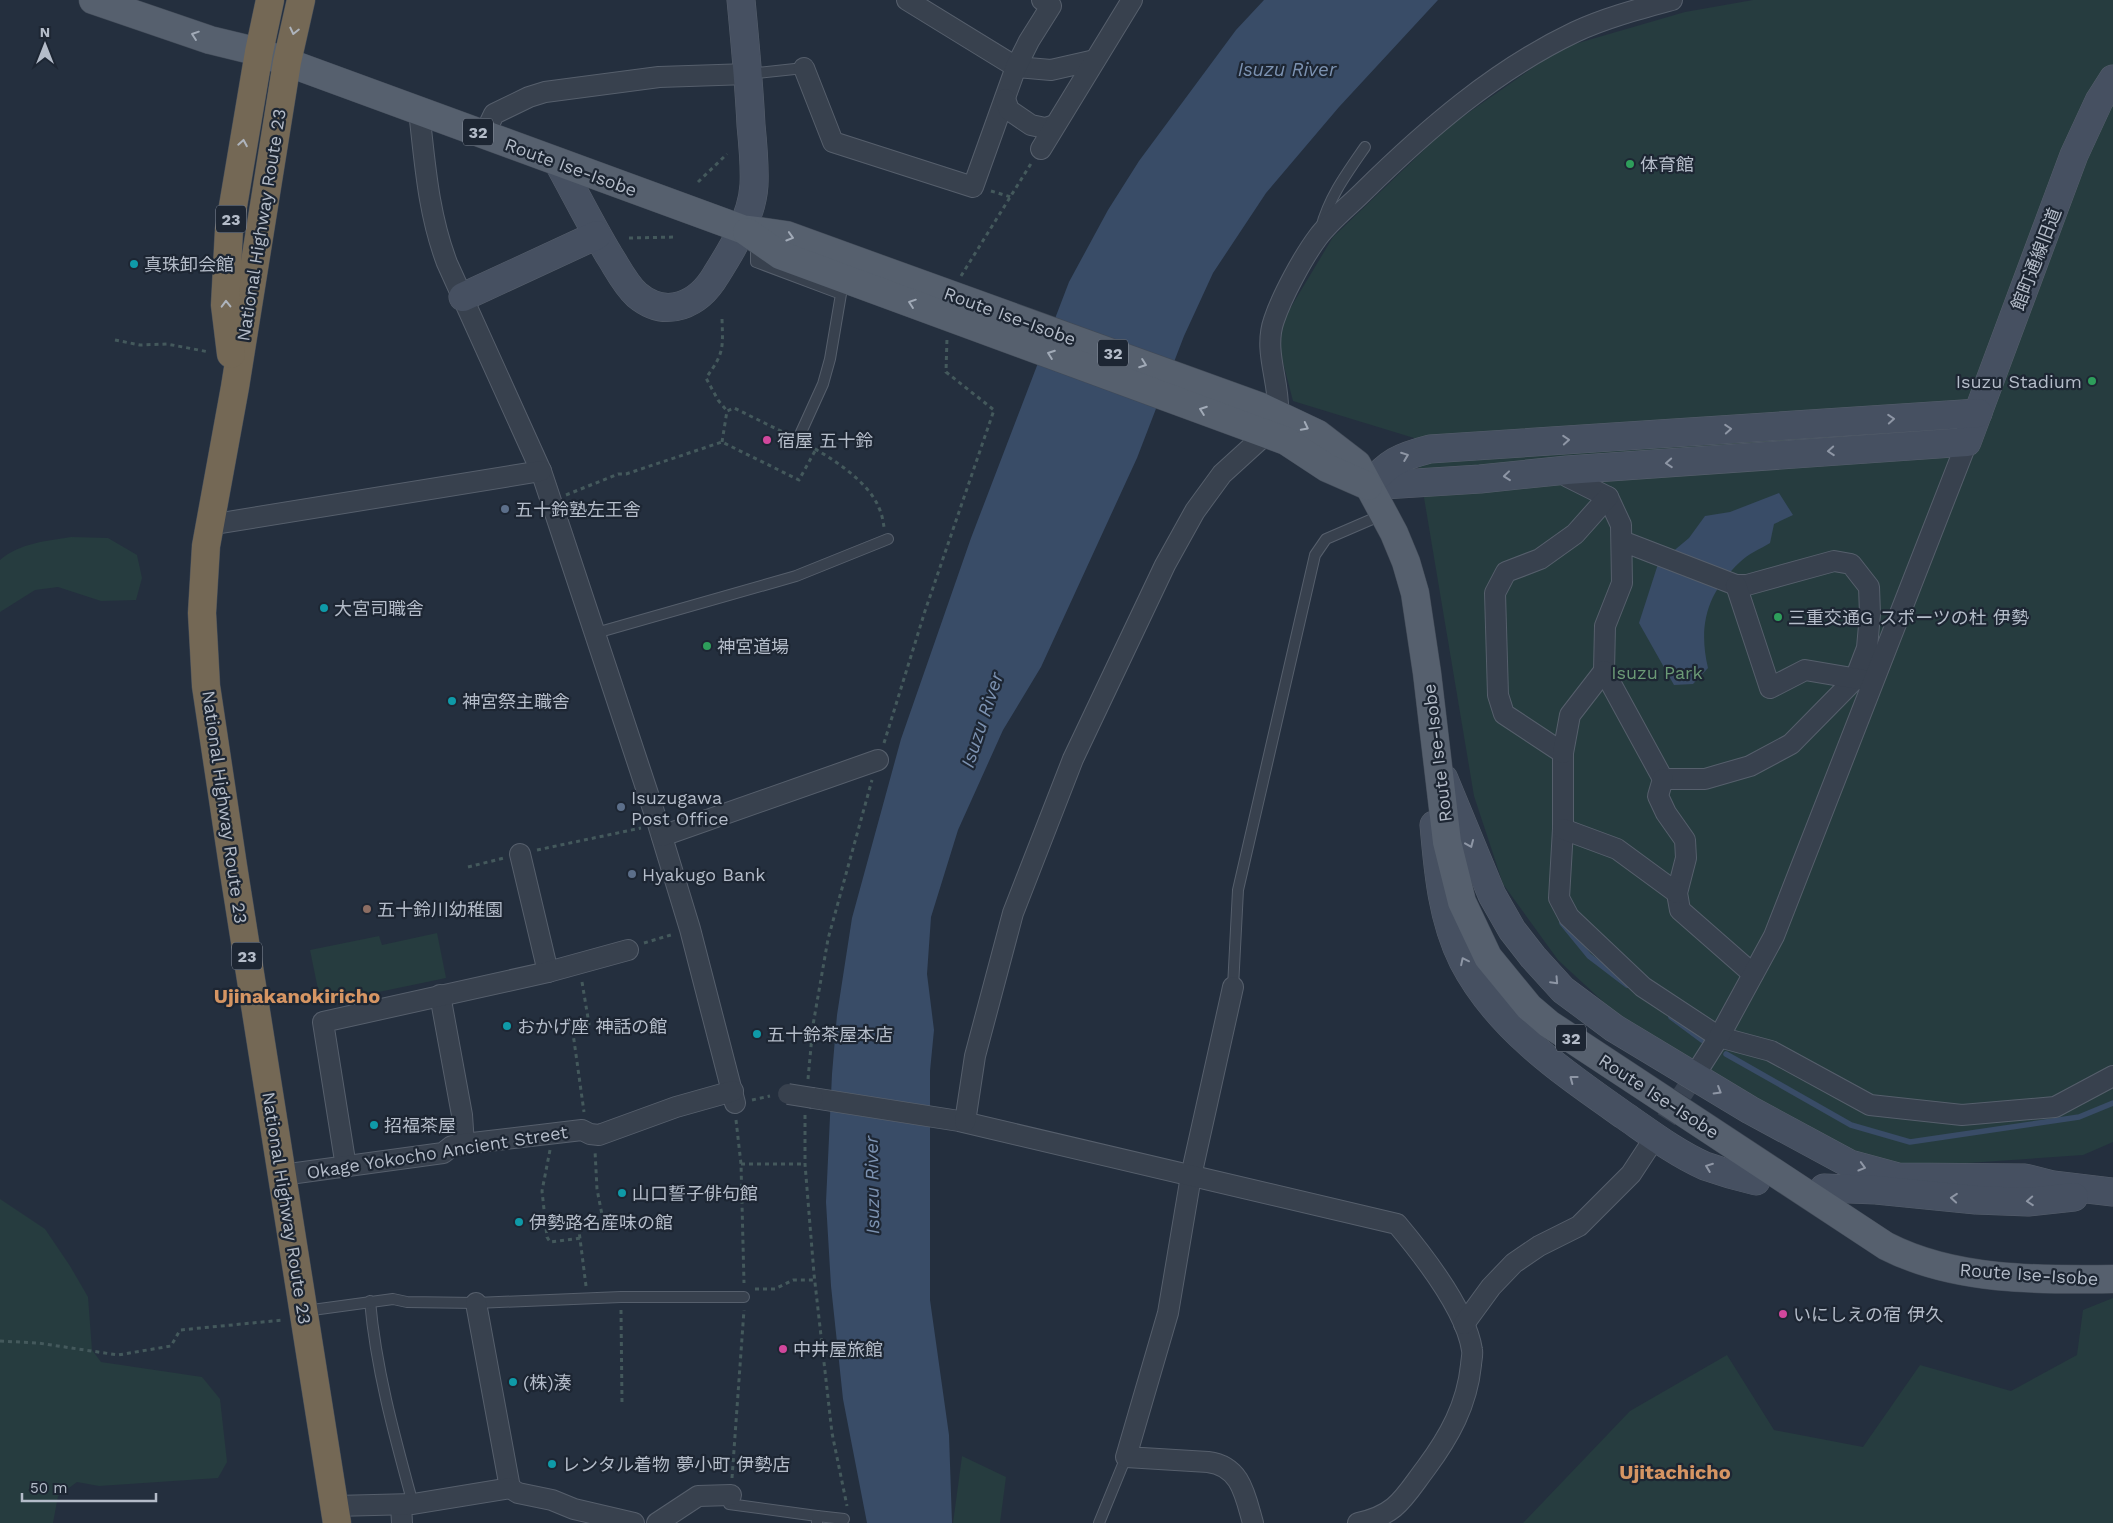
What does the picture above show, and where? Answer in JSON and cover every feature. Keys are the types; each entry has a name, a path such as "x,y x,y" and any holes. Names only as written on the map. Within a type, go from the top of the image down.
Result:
{"highway":[{"name":"23","path":"259,52 270,0"},
{"name":"23","path":"287,62 301,0"},
{"name":"National Highway Route 23","path":"234,387 225,305 229,230 259,52"},
{"name":"National Highway Route 23","path":"287,62 210,526 203,587 206,686 232,866 336,1514"}],"main road":[{"name":"Route Ise-Isobe","path":"93,0 210,40 259,52 749,233 780,255 842,279 955,308 1263,420 1286,441 1327,468 1368,486 1385,514 1406,562 1414,593 1427,672 1447,842 1462,902 1488,957 1530,1007 1549,1024 1886,1246 1906,1257 1930,1265 1965,1272 2033,1277 2113,1279"},
{"name":"Route Ise-Isobe","path":"152,0 213,21 259,52"}],"street":[{"path":"558,162 626,284 636,294 657,306 670,307 682,306 703,294 722,266 749,233 749,210 754,187 748,74 741,0"},
{"path":"907,0 1016,67 1051,70 1095,60"},
{"path":"804,68 833,142 973,187 1016,67 1029,41 1051,6 1042,0"},
{"path":"1040,149 1132,0"},
{"path":"962,1122 975,1056 1012,913 1073,759 1165,565 1196,511 1279,397 1270,349 1270,334 1280,305 1318,237 1408,148 1443,119 1538,51 1576,32 1627,12 1672,0"},
{"path":"484,135 494,114 529,97 545,92 659,77 748,74"},
{"name":"館町通線旧道","path":"1967,442 2074,155 2091,118 2113,79"},
{"path":"1005,99 1009,110 1031,125 1045,128 1055,126"},
{"path":"419,111 431,214 443,254 541,471 596,633 690,929"},
{"path":"463,297 598,235"},
{"path":"1368,486 1383,469 1395,460 1430,449 1978,413"},
{"path":"1368,486 1967,442 1865,680 1774,936 1719,1037 1698,1070"},
{"path":"1567,470 1568,477 1608,497 1621,525 1622,583 1605,626 1604,671 1663,779 1658,796 1666,813 1685,840 1686,858 1677,893 1680,910 1753,974"},
{"path":"210,526 541,471"},
{"path":"1563,754 1504,714 1498,695 1495,593 1506,572 1540,559 1575,534 1608,497"},
{"path":"1622,541 1736,585 1747,585 1834,561 1851,564 1869,587 1870,614 1865,680 1791,744 1750,766 1705,779 1663,779"},
{"path":"1736,585 1770,688 1805,670 1865,680"},
{"path":"1604,671 1570,715 1563,754 1563,829 1559,898 1568,917 1643,987 1719,1037 1771,1051 1870,1105 1962,1115 2055,1107 2113,1076"},
{"path":"660,830 878,760"},
{"path":"1439,766 1434,819 1443,897 1451,930 1463,960 1478,986 1498,1012 1519,1034 1543,1056 1597,1097 1683,1155 1729,1174 1756,1181"},
{"path":"1439,766 1492,895 1512,930 1533,958 1563,990 1614,1028 1750,1110 1850,1164 1898,1177 2025,1178 2053,1185 2113,1192"},
{"path":"1563,829 1617,849 1677,893"},
{"path":"520,854 548,972"},
{"name":"Okage Yokocho Ancient Street","path":"282,1174 443,1153 452,1146 464,1144 582,1130 590,1134 600,1135 676,1107 734,1097 690,929"},
{"path":"346,1167 323,1022 548,972 628,950"},
{"path":"1233,987 1191,1176 1168,1313 1126,1457 1208,1462 1228,1468 1236,1476 1252,1523"},
{"path":"440,995 462,1115 464,1144"},
{"path":"788,1094 962,1122 1397,1224 1428,1262 1464,1324 1472,1351 1470,1380 1456,1423 1442,1447 1400,1502 1384,1516 1358,1523"},
{"path":"1464,1324 1491,1287 1514,1263 1539,1246 1579,1226 1631,1174 1650,1145"},
{"path":"1824,1188 1876,1190 1976,1200 2028,1202 2113,1192"},
{"path":"476,1303 510,1488"},
{"path":"336,1514 405,1511 510,1488 518,1493 552,1500 574,1509 634,1523"},
{"path":"657,1523 698,1496 730,1499"}],"lane":[{"path":"748,74 804,68"},
{"path":"1318,237 1325,213 1338,184 1365,147"},
{"path":"749,233 756,262 841,294 830,359 823,384 798,439"},
{"path":"1233,987 1238,890 1315,555 1326,539 1385,514"},
{"path":"596,633 796,576 888,538"},
{"path":"304,1314 370,1301 393,1299 407,1302 476,1303 748,1293"},
{"path":"370,1301 373,1332 393,1432 405,1511"},
{"path":"1100,1523 1126,1457"},
{"path":"730,1499 817,1519 846,1514"}],"path":[{"path":"846,1514 832,1433 815,1280 805,1164 813,1025 828,939 878,760 925,611 994,410 946,372 955,308 983,240 1040,149"},
{"path":"698,182 727,154"},
{"path":"629,238 677,237"},
{"path":"722,319 723,348 720,359 706,378 718,400 727,411 722,442"},
{"path":"115,340 140,345 168,344 207,351 212,354"},
{"path":"727,411 734,408 798,439 841,464 871,495 879,507 888,538"},
{"path":"551,500 618,474 626,474 722,442 799,480 816,449"},
{"path":"468,867 520,854 660,830"},
{"path":"628,950 630,947 690,929"},
{"path":"579,964 589,1024 572,1026 586,1126 594,1141 603,1220 578,1222 587,1299"},
{"path":"550,1135 550,1149 542,1190 547,1237 550,1242 581,1238"},
{"path":"741,1164 805,1164"},
{"path":"748,1293 775,1289 794,1280 815,1280"},
{"path":"621,1297 622,1404"},
{"path":"0,1341 38,1343 118,1355 171,1346 180,1330 304,1314"}],"green space":[{"name":"三重交通G スポーツの杜 伊勢","path":"1753,0 2113,0 2113,1142 2083,1155 1909,1167 1844,1147 1693,1064 1624,1021 1558,960 1503,884 1474,796 1414,438 1293,401 1279,347 1282,322 1333,237 1448,127 1561,48 1685,12"},
{"path":"71,537 108,538 137,555 142,578 136,600 101,601 58,587 35,590 0,612 0,560 25,546"},
{"path":"437,933 446,978 321,1004 310,950 379,936 382,945"},
{"path":"0,1199 45,1229 70,1266 88,1297 92,1350 101,1362 202,1377 220,1399 227,1462 218,1478 99,1486 77,1482 58,1496 53,1523 0,1523"},
{"path":"2113,1298 2113,1523 1523,1523 1630,1411 1727,1355 1774,1430 1863,1447 1920,1365 2011,1391 2077,1355 2083,1310"},
{"path":"962,1456 1006,1477 1000,1523 953,1523"}],"water":[{"name":"Isuzu River","path":"1264,0 1438,0 1339,107 1266,193 1213,273 1184,336 1137,458 1041,667 1003,730 958,830 931,917 927,974 934,1030 930,1071 930,1300 949,1435 952,1523 867,1523 843,1399 831,1286 826,1202 832,1074 837,1015 852,918 901,739 971,538 1069,282 1108,210 1139,161 1236,30"},
{"path":"1779,493 1793,515 1774,524 1770,543 1743,559 1720,586 1708,610 1705,624 1704,638 1708,668 1693,684 1674,685 1639,623 1658,564 1689,538 1705,516 1730,512"}],"waterway":[{"path":"1562,923 1589,956 1627,985"},
{"path":"1671,1017 1702,1040"},
{"path":"1726,1054 1851,1125 1910,1142 2079,1117 2113,1103"}],"tunnel":[{"path":"1650,1145 1698,1070"}],"place":[{"name":"体育館","path":"1630,164"},
{"name":"真珠卸会館","path":"134,264"},
{"name":"Isuzu Stadium","path":"2092,381"},
{"name":"宿屋 五十鈴","path":"767,440"},
{"name":"五十鈴塾左王舎","path":"505,509"},
{"name":"大宮司職舎","path":"324,608"},
{"name":"三重交通G スポーツの杜 伊勢","path":"1778,617"},
{"name":"神宮道場","path":"707,646"},
{"name":"神宮祭主職舎","path":"452,701"},
{"name":"Isuzugawa Post Office","path":"621,807"},
{"name":"Hyakugo Bank","path":"632,874"},
{"name":"五十鈴川幼稚園","path":"367,909"},
{"name":"おかげ座 神話の館","path":"507,1026"},
{"name":"五十鈴茶屋本店","path":"757,1034"},
{"name":"招福茶屋","path":"374,1125"},
{"name":"山口誓子俳句館","path":"622,1193"},
{"name":"伊勢路名産味の館","path":"519,1222"},
{"name":"いにしえの宿 伊久","path":"1783,1314"},
{"name":"中井屋旅館","path":"783,1349"},
{"name":"(株)湊","path":"513,1382"},
{"name":"レンタル着物 夢小町 伊勢店","path":"552,1464"}],"district":[{"name":"Ujinakanokiricho","path":"297,996"},
{"name":"Ujitachicho","path":"1675,1472"}],"park label":[{"name":"Isuzu Park","path":"1657,672"}]}
